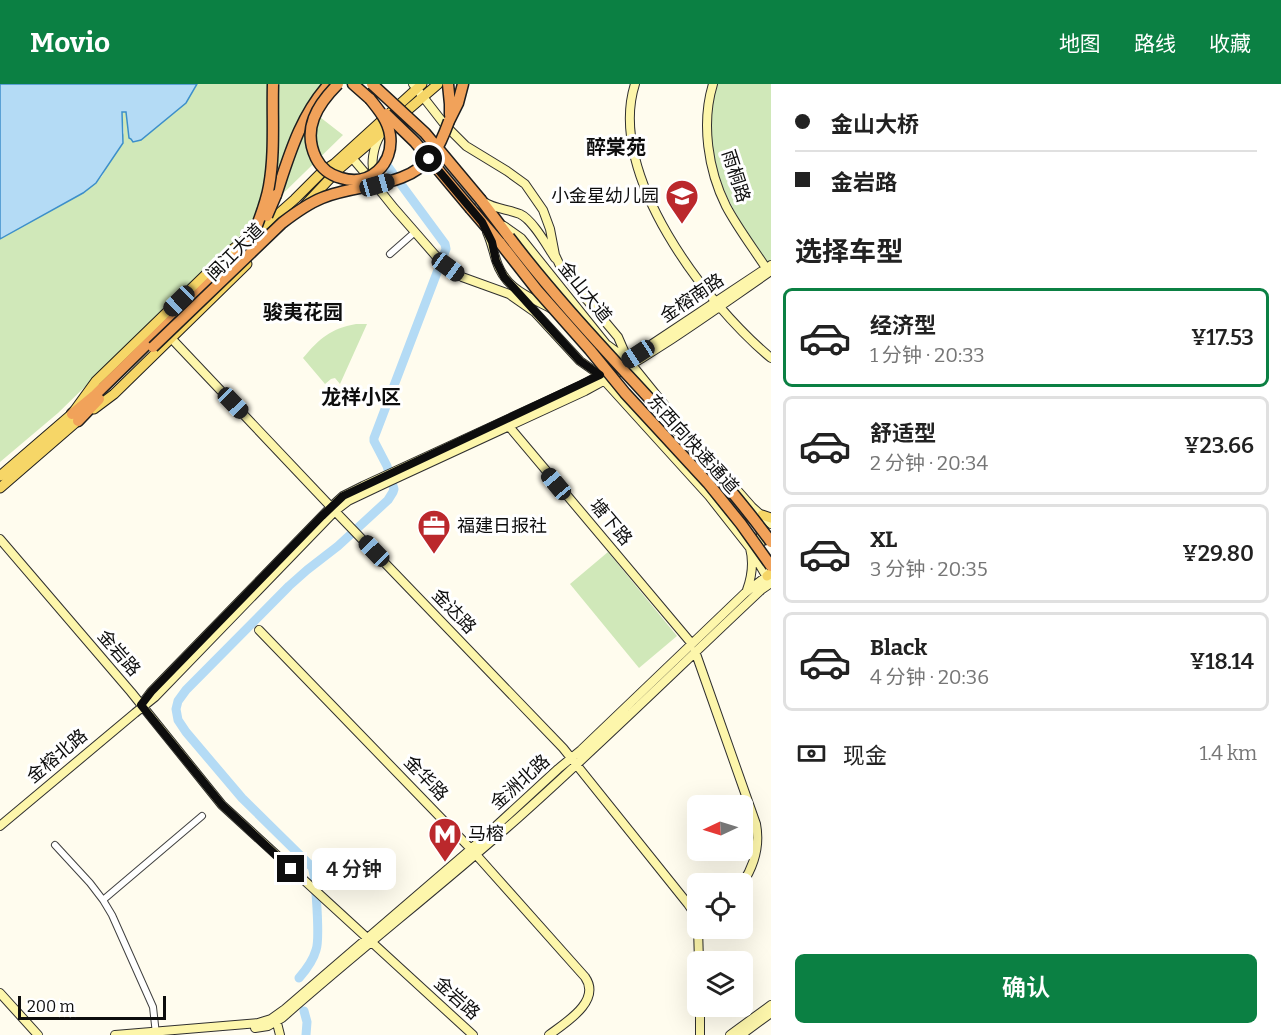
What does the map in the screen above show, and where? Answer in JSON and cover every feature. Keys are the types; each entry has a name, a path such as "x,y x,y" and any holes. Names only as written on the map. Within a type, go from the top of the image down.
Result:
{"highway":[{"path":"252,239 269,187 273,84"},
{"path":"151,345 252,239 268,214 303,120 328,84"},
{"path":"338,84 315,115 310,132 312,148 319,163 330,174 343,179 358,179 372,176 384,166 390,151 390,135 386,120 370,99 353,84"},
{"name":"东西向快速通道","path":"372,84 425,134 481,200 537,290 625,393 708,483 741,524 770,578"},
{"path":"448,84 449,121"},
{"path":"75,417 282,223 299,210 322,198 377,185 418,169 433,154 458,103 463,84"},
{"name":"东西向快速通道","path":"370,99 415,142 482,222 505,241 545,283 718,475 771,542"}],"main road":[{"name":"闽江大道","path":"0,476 75,417 114,394 261,250 336,172 349,155 419,88 438,84"},
{"path":"635,84 630,106 629,126 633,150 658,215 672,242 717,305 746,336 771,358"},
{"name":"雨桐路","path":"713,84 707,126 714,175 730,213 769,268"},
{"path":"419,88 445,125 466,146 525,184 543,210 550,229 555,255 563,272"},
{"name":"闽江大道","path":"0,488 75,417 96,381 229,252 283,210 323,171 382,132 419,88"},
{"path":"382,132 375,149 373,168 375,179 382,193"},
{"path":"349,155 448,267 462,277 509,294 536,313"},
{"path":"481,200 492,207 523,215 563,272 618,337 630,363"},
{"name":"金山大道","path":"493,216 521,238 606,344 630,363 700,448 752,507 766,516 771,524"},
{"name":"金山大道","path":"482,222 492,242 496,261 504,277 514,288 551,309 569,324 594,352 602,378 709,496 750,548 770,578"},
{"name":"金榕南路","path":"602,378 630,363 769,268"},
{"path":"514,288 580,361 602,378"},
{"name":"金达路","path":"171,338 575,761 687,903"},
{"name":"金榕北路","path":"0,826 135,713 151,692 333,509 385,480 602,378"},
{"name":"塘下路","path":"507,424 694,648 756,824 754,858 748,873"},
{"path":"746,593 752,569 750,548 759,545 762,541 752,507"},
{"name":"金岩路","path":"0,539 142,706 222,805 473,1035"},
{"name":"金洲北路","path":"694,648 746,593 770,578"},
{"name":"金洲北路","path":"171,1035 263,1028 276,1019 575,761 694,648 761,590 770,578"},
{"name":"金华路","path":"259,630 473,851 588,981 588,996 583,1006 576,1015 549,1035"},
{"path":"0,993 38,1035"},
{"path":"730,1035 771,1005"},
{"path":"741,1035 771,1013"},
{"path":"700,1017 700,1035"},
{"path":"276,1019 280,1035"},
{"name":"金洲北路","path":"115,1035 156,1034 276,1019"}],"street":[{"path":"390,254 415,232"},
{"path":"103,900 202,816"},
{"path":"55,845 90,883 112,915 153,1007 156,1034"}],"green space":[{"path":"197,84 338,84 316,114 343,135 58,413 0,462 0,239 83,193 96,183 102,176 124,133 122,112 126,112 129,138 133,141 141,140 186,103"},
{"path":"716,84 771,84 771,261 767,263 744,228 725,192 712,153 710,108"},
{"path":"356,324 367,324 340,384 335,378 325,384 303,358 326,335"},
{"path":"608,552 677,636 639,668 570,584"}],"water":[{"path":"0,84 197,84 186,103 141,140 133,142 129,138 126,112 122,112 123,143 96,183 83,193 0,239"}],"waterway":[{"path":"299,978 311,962 317,944 317,909 312,867 242,798 186,732 178,720 176,709 178,701 186,690 289,586 338,546 388,500 393,492 387,466 374,438 446,249 445,244 383,160"},
{"path":"304,1011 307,1022 306,1035"}],"place":[{"name":"小金星幼儿园","path":"682,225"},
{"name":"福建日报社","path":"434,555"},
{"name":"马榕","path":"445,863"}],"district":[{"name":"醉棠苑","path":"616,147"},
{"name":"骏夷花园","path":"303,312"},
{"name":"龙祥小区","path":"361,397"}],"route":[{"path":"291,869 222,805 141,705 231,609 343,496 600,375 580,361 504,277 496,261 492,242 482,222 429,159"}]}
